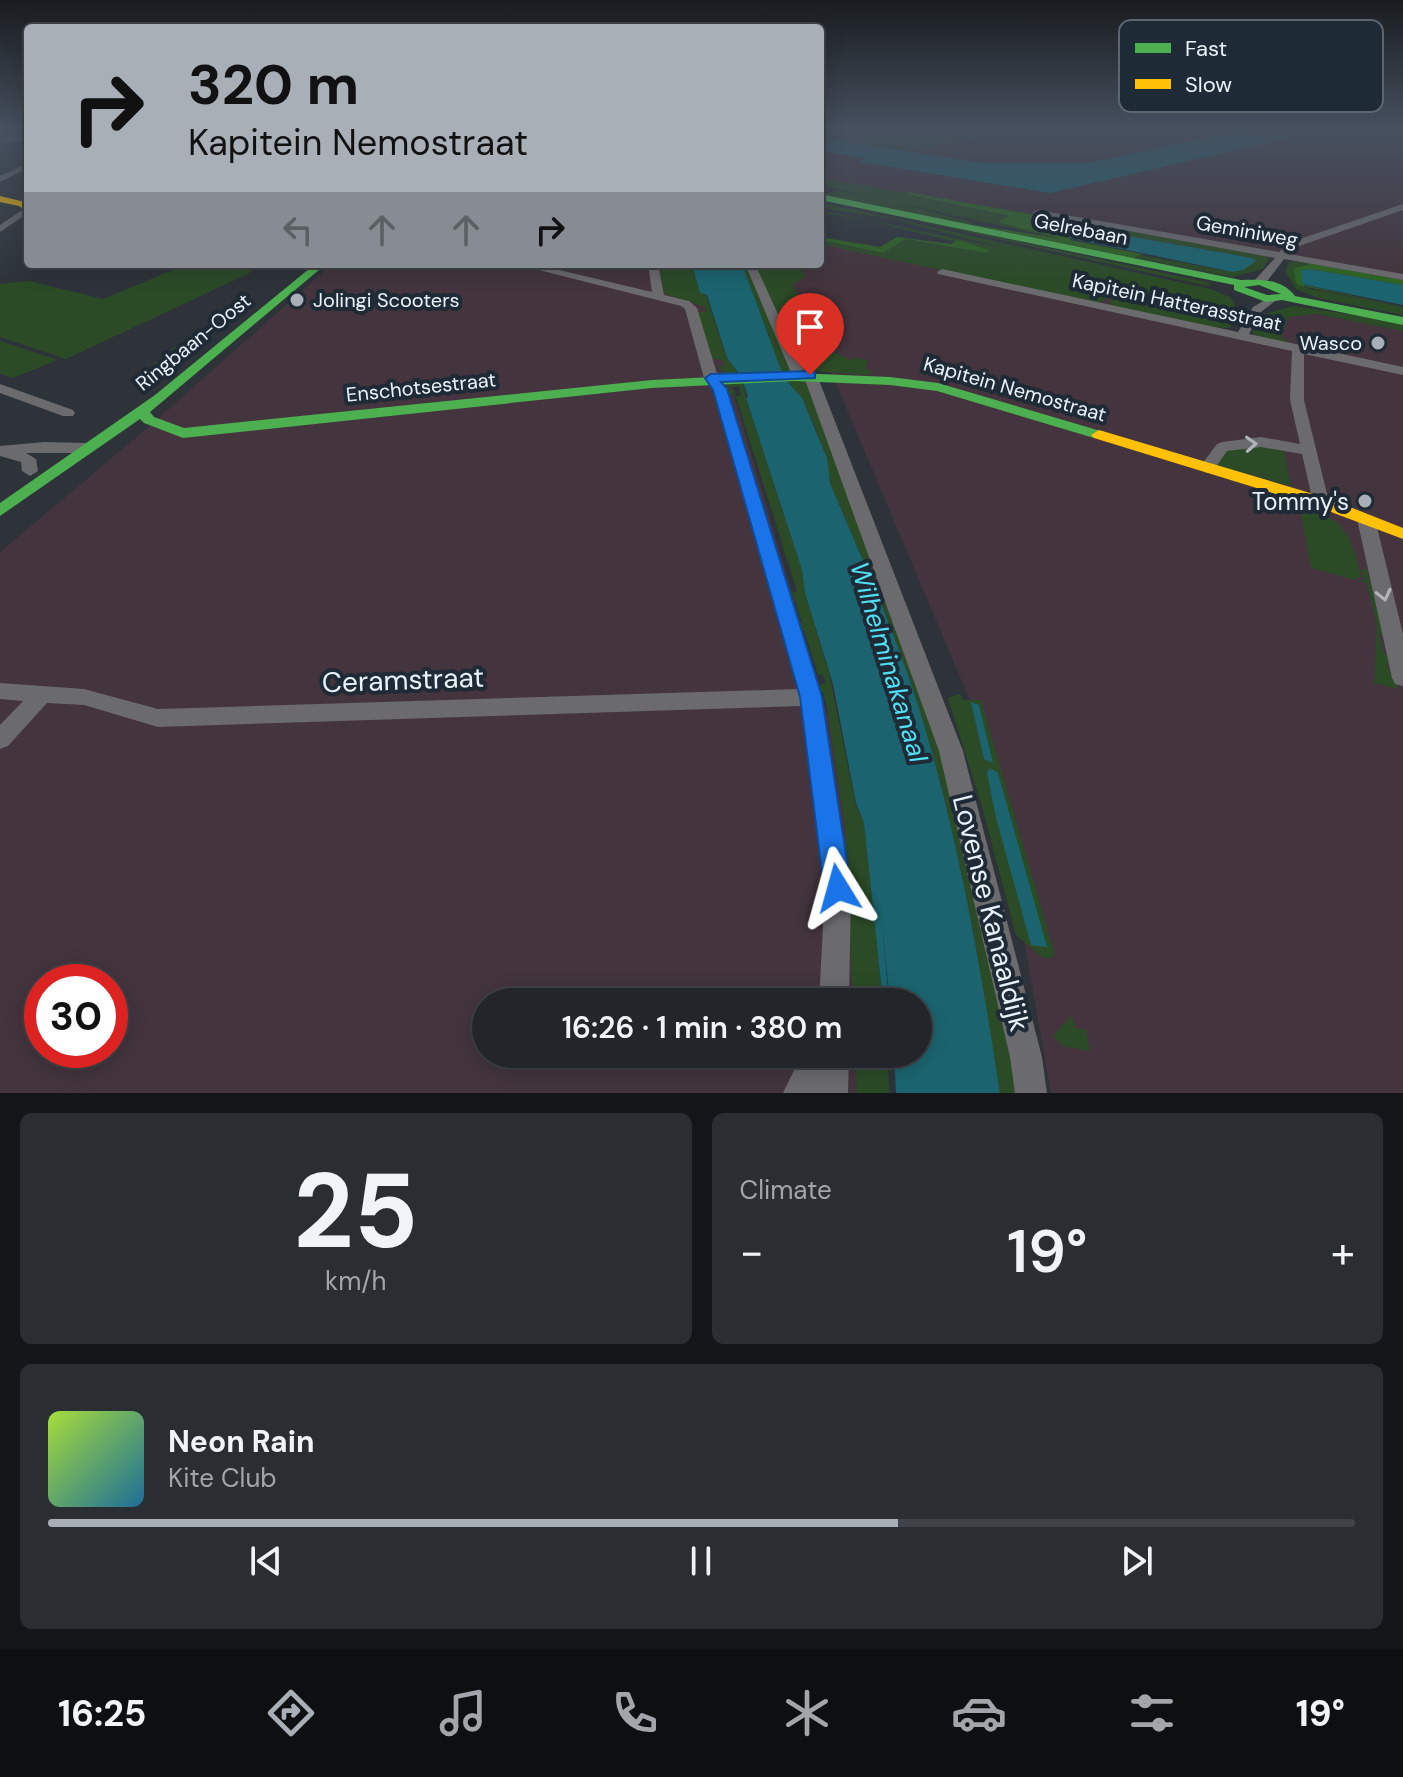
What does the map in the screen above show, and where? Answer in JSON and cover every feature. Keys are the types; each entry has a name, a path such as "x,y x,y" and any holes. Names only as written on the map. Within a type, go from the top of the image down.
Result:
{"street":[{"path":"0,199 24,207"},
{"name":"Gelrebaan","path":"824,199 1403,319"},
{"path":"1252,317 1249,312 1253,299 1264,291 1280,260 1295,244 1403,207"},
{"path":"0,229 24,210"},
{"name":"Geminiweg","path":"1037,213 1280,260 1403,277"},
{"name":"Ringbaan-Oost","path":"0,495 64,447 133,413 300,268"},
{"name":"Ringbaan-Oost","path":"0,511 88,448 316,268"},
{"path":"537,268 690,305 711,378 720,389 811,697 838,888 834,988"},
{"path":"654,268 659,297"},
{"name":"Lovense Kanaaldijk","path":"752,268 951,751 1026,1057 1031,1093"},
{"name":"Kapitein Hatterasstraat","path":"942,272 1403,371"},
{"path":"1242,336 1265,302 1264,291"},
{"path":"1298,349 1297,400 1321,502"},
{"name":"Kapitein Nemostraat","path":"711,378 797,375 872,378 938,387 1321,502 1403,534"},
{"name":"Enschotsestraat","path":"133,413 183,433 711,378"},
{"path":"0,388 68,413"},
{"path":"1207,468 1222,447 1261,442 1307,450"},
{"path":"2,451 88,448"},
{"path":"2,451 28,459 30,471"},
{"path":"1366,519 1403,678"},
{"name":"Ceramstraat","path":"0,691 84,697 158,718 811,697"},
{"path":"0,740 42,694"},
{"path":"799,1093 812,1068"},
{"path":"832,1093 833,1068"}],"shaded area":[{"path":"826,179 979,179 1048,192 1103,179 1403,179 1403,278"},
{"path":"824,244 1114,299 1115,305 1272,339 1286,316 1315,314 1403,328 1403,1093 1051,1093 990,748 806,313 790,284 796,268 824,268"},
{"path":"327,268 690,268 727,371 853,802 861,988 472,988 472,1068 865,1068 866,1093 0,1093 0,552 145,430"}],"green space":[{"path":"824,179 908,193 1009,217 1058,221 942,198 1065,219 1060,227 1068,220 1264,255 1269,259 1263,269 1232,277 824,197 824,194 835,190 888,201 824,186","holes":["893,202 1063,239 997,222 1064,235 1064,232 1083,228 1253,258 1243,270 1233,272 970,224 976,223"]},
{"path":"909,192 1059,220 1050,230 1069,235 1070,240 1142,254 1133,258 970,224 1063,239 997,222 1008,216 905,194"},
{"path":"824,203 1210,289 1230,297 1239,313 1230,328 1208,327 1109,306 1112,300 1105,298 1100,304 824,245 824,241 883,253 906,239 983,253 989,250 861,219 824,214 824,211","holes":["824,211 888,218 1003,248"]},
{"path":"923,221 1211,283 1208,286"},
{"path":"897,237 951,244 957,240 990,250 985,253 906,239 883,253 824,241 824,238 880,247"},
{"path":"1301,261 1403,278 1311,267 1295,280 1306,288 1403,307 1403,315 1318,298 1296,289 1285,271 1289,262"},
{"path":"1312,264 1403,280 1403,285 1301,270 1304,285 1403,307 1298,285 1294,268"},
{"path":"177,268 254,271 66,359 0,337 0,284 29,281 103,299"},
{"path":"659,268 693,268 700,293 706,295 726,357 741,376 725,374 718,366 725,365 723,360 712,359 698,312 706,312 705,307 665,294"},
{"path":"743,268 749,268 792,372 782,374 768,337 770,335"},
{"path":"754,268 801,268 805,277 792,285 808,313 841,317 838,323 842,330 826,338 832,347 828,350 852,360 868,360 866,369 873,372 867,375 803,370"},
{"path":"1293,306 1403,322 1403,331 1317,314 1288,317 1281,338 1290,341 1279,342 1252,334 1259,316"},
{"path":"217,326 160,372 144,372 176,346"},
{"path":"0,341 58,360 12,378 0,374"},
{"path":"784,378 804,380 808,385 918,670 983,898 1017,1093 1000,1093 976,947 956,851 933,755 910,679 830,483 815,427"},
{"path":"743,381 746,399 802,570 805,593 829,673 856,806 864,823 882,988 852,988 845,826 827,709 823,692 819,692 817,686 826,683 823,675 818,675 804,630 800,630 798,624 802,623 792,592 797,591 736,397 728,390 734,390 736,396 741,396 739,386 727,388 728,383"},
{"path":"1259,445 1283,449 1291,486 1215,465 1221,452"},
{"path":"1302,506 1329,518 1345,531 1361,577 1357,580 1364,581 1361,569 1367,570 1384,635 1379,634 1384,654 1390,656 1392,665 1387,665 1398,689 1375,683 1376,689 1374,685 1377,624 1367,583 1311,568"},
{"path":"960,694 963,700 981,700 1055,955 1052,958 1043,958 1016,935 983,810 948,698","holes":["997,770 1046,946 1031,944"]},
{"path":"1072,1015 1075,1028 1086,1030 1090,1051 1063,1046 1053,1036"},
{"path":"856,1068 888,1068 889,1093 857,1093"}],"water":[{"path":"964,179 1110,179 1050,193"},
{"path":"1083,228 1256,261 1243,270 1233,272 1069,238 1070,233"},
{"name":"Wilhelminakanaal","path":"693,268 743,268 784,378 802,398 827,458 830,483 899,651 933,755 956,851 976,947 1000,1093 896,1093 895,1068 932,1068 932,988 889,988 882,922 888,988 882,988 864,823 856,803 833,684 805,593 802,570 748,397 741,376 727,358 707,295 700,293"},
{"path":"1301,270 1403,285 1403,305 1306,285 1302,283"},
{"path":"971,702 979,705 993,763 984,759"},
{"path":"990,768 998,773 1047,947 1031,945 996,818 987,772"}],"traffic: fast":[{"path":"824,198 1241,283"},
{"path":"0,511 160,398 316,268"},
{"path":"1259,282 1282,288 1289,296 1266,299 1238,288 1241,283 1259,282"},
{"path":"1286,298 1403,321"},
{"path":"142,412 149,420 183,433 652,384 795,377 890,381 938,387 1099,435"}],"traffic: slow":[{"path":"0,199 24,206"},
{"path":"1099,435 1321,502 1403,534"}],"place":[{"name":"Jolingi Scooters","path":"297,300"},
{"name":"Wasco","path":"1378,343"},
{"name":"Tommy's","path":"1365,501"}],"route":[{"path":"810,375 711,378 720,389 811,697 838,888"}]}
